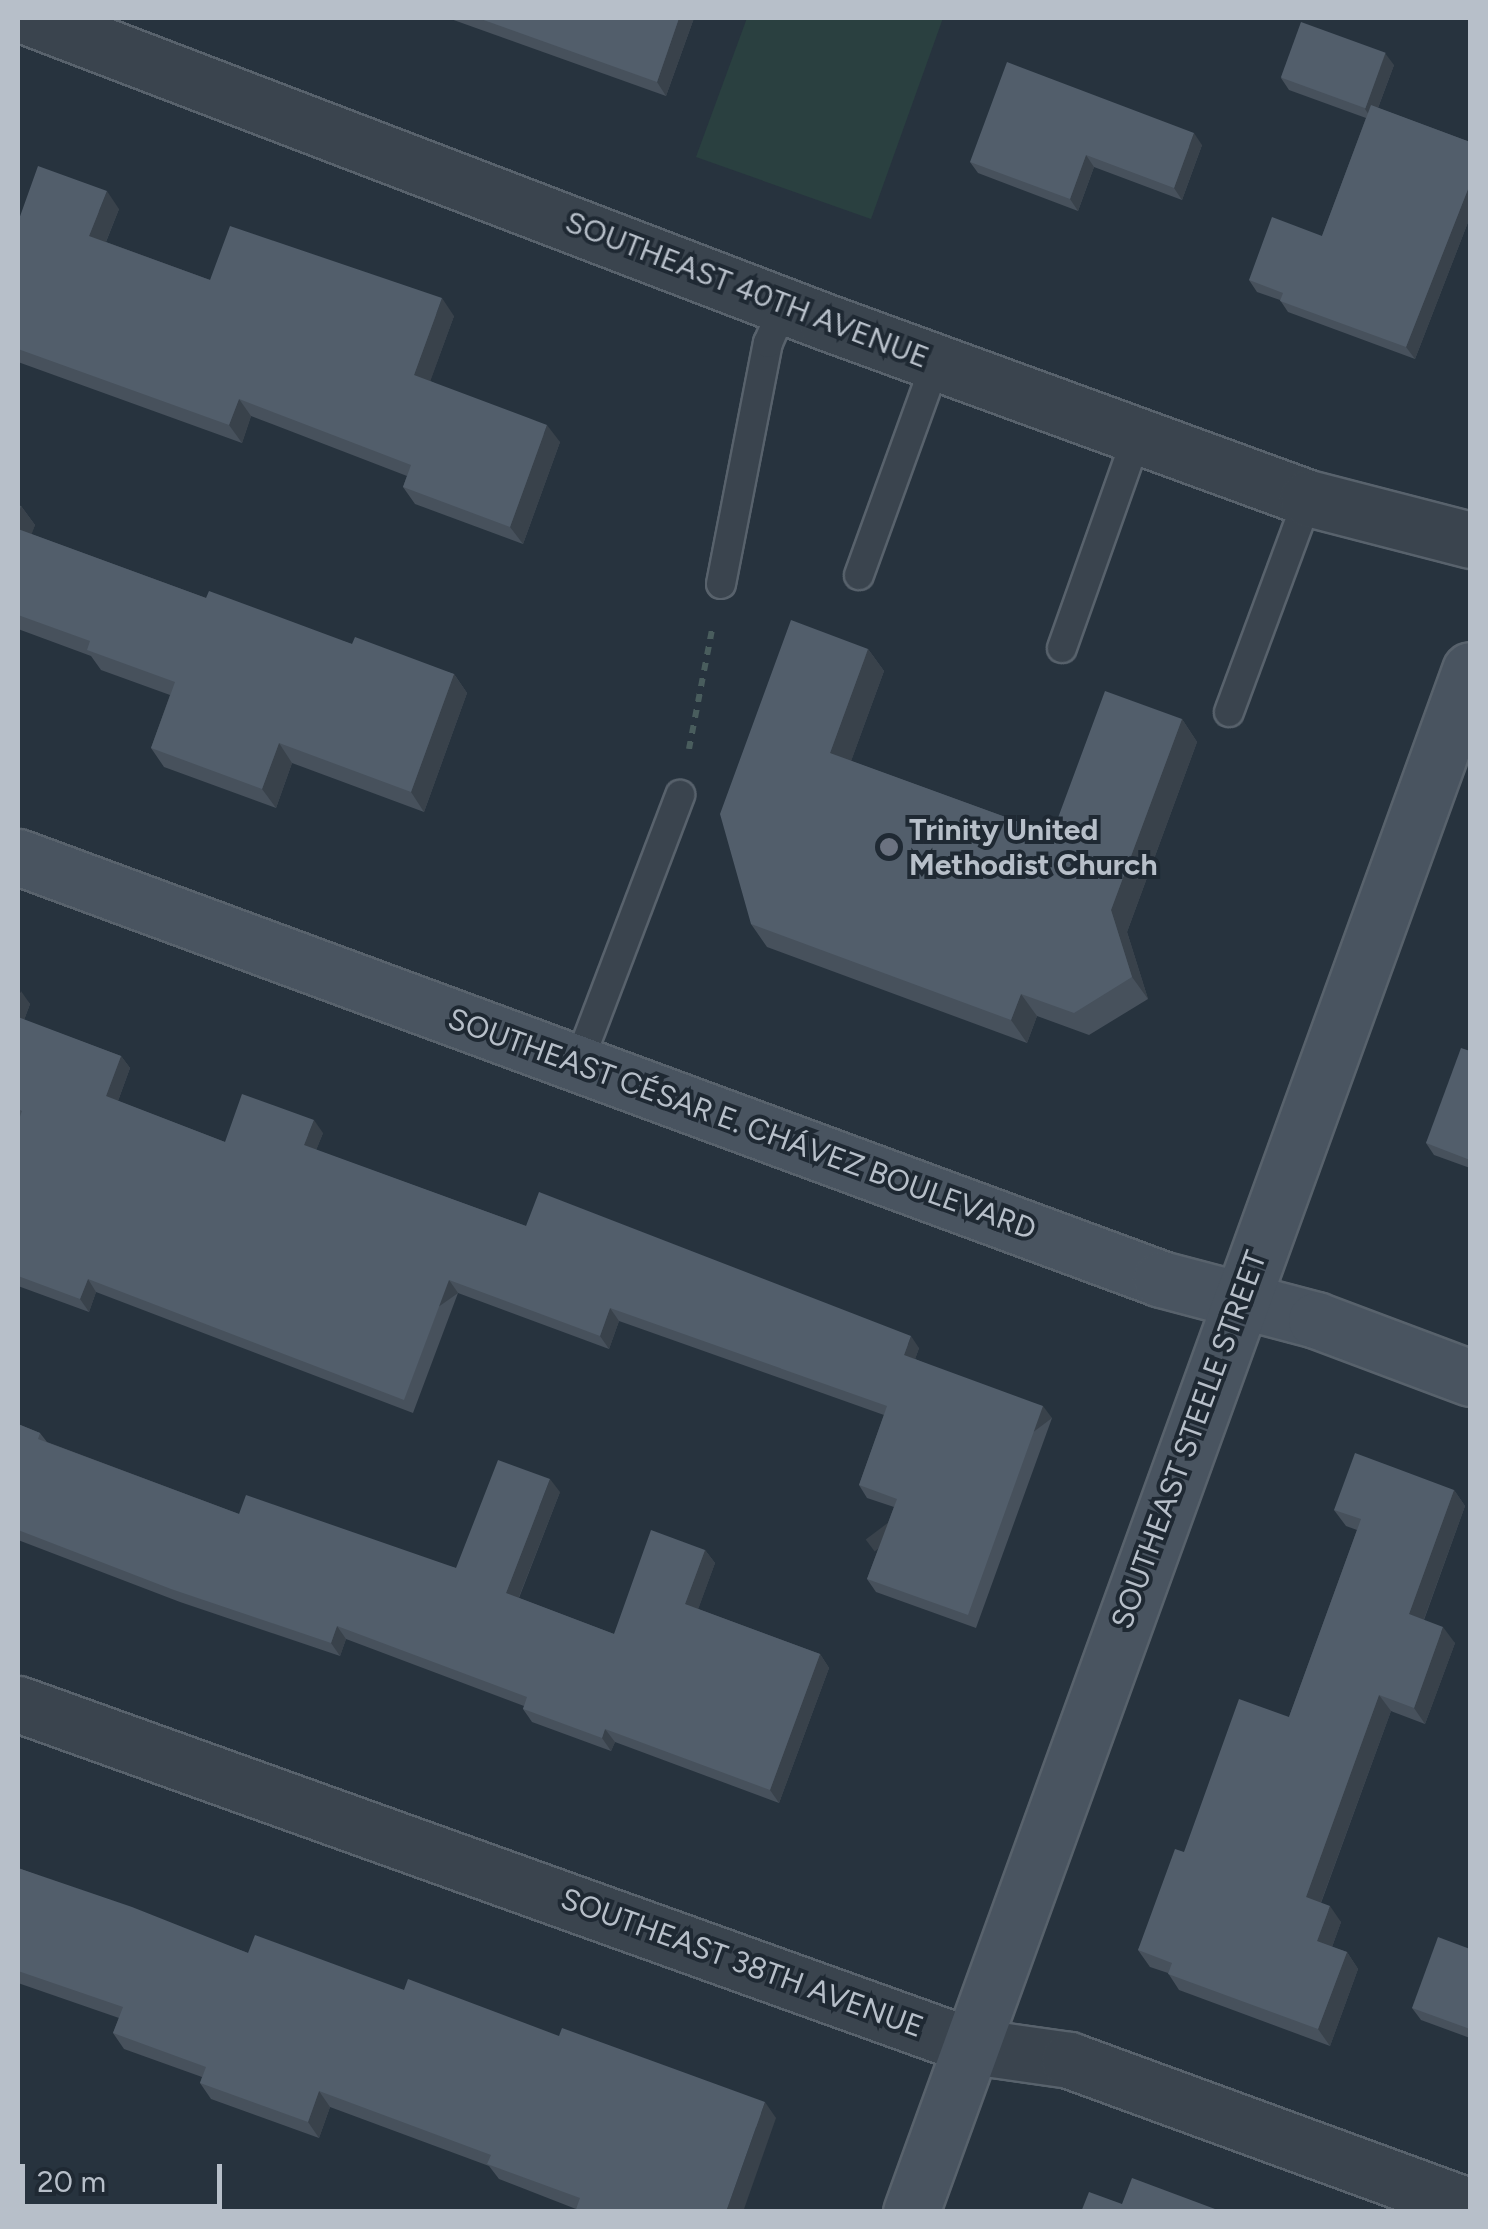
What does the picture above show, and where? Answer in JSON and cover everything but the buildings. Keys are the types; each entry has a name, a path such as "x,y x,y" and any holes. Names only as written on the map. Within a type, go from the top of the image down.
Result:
{"street":[{"name":"SOUTHEAST 40TH AVENUE","path":"31,18 784,306 1137,436 1308,498 1470,540"},
{"name":"SOUTHEAST STEELE STREET","path":"911,2212 1470,670"},
{"name":"SOUTHEAST CÉSAR E. CHÁVEZ BOULEVARD","path":"18,857 1142,1272 1316,1320 1470,1378"},
{"name":"SOUTHEAST 38TH AVENUE","path":"18,1704 972,2046 1069,2060 1470,2208"}],"lane":[{"path":"721,584 768,342 784,306"},
{"path":"859,575 936,362"},
{"path":"1062,648 1137,436"},
{"path":"1229,712 1308,498"},
{"path":"578,1064 680,795"}],"path":[{"path":"680,795 721,584"}],"green space":[{"path":"747,18 943,18 871,219 696,157"}],"place":[{"name":"Trinity United Methodist Church","path":"889,847"}]}
